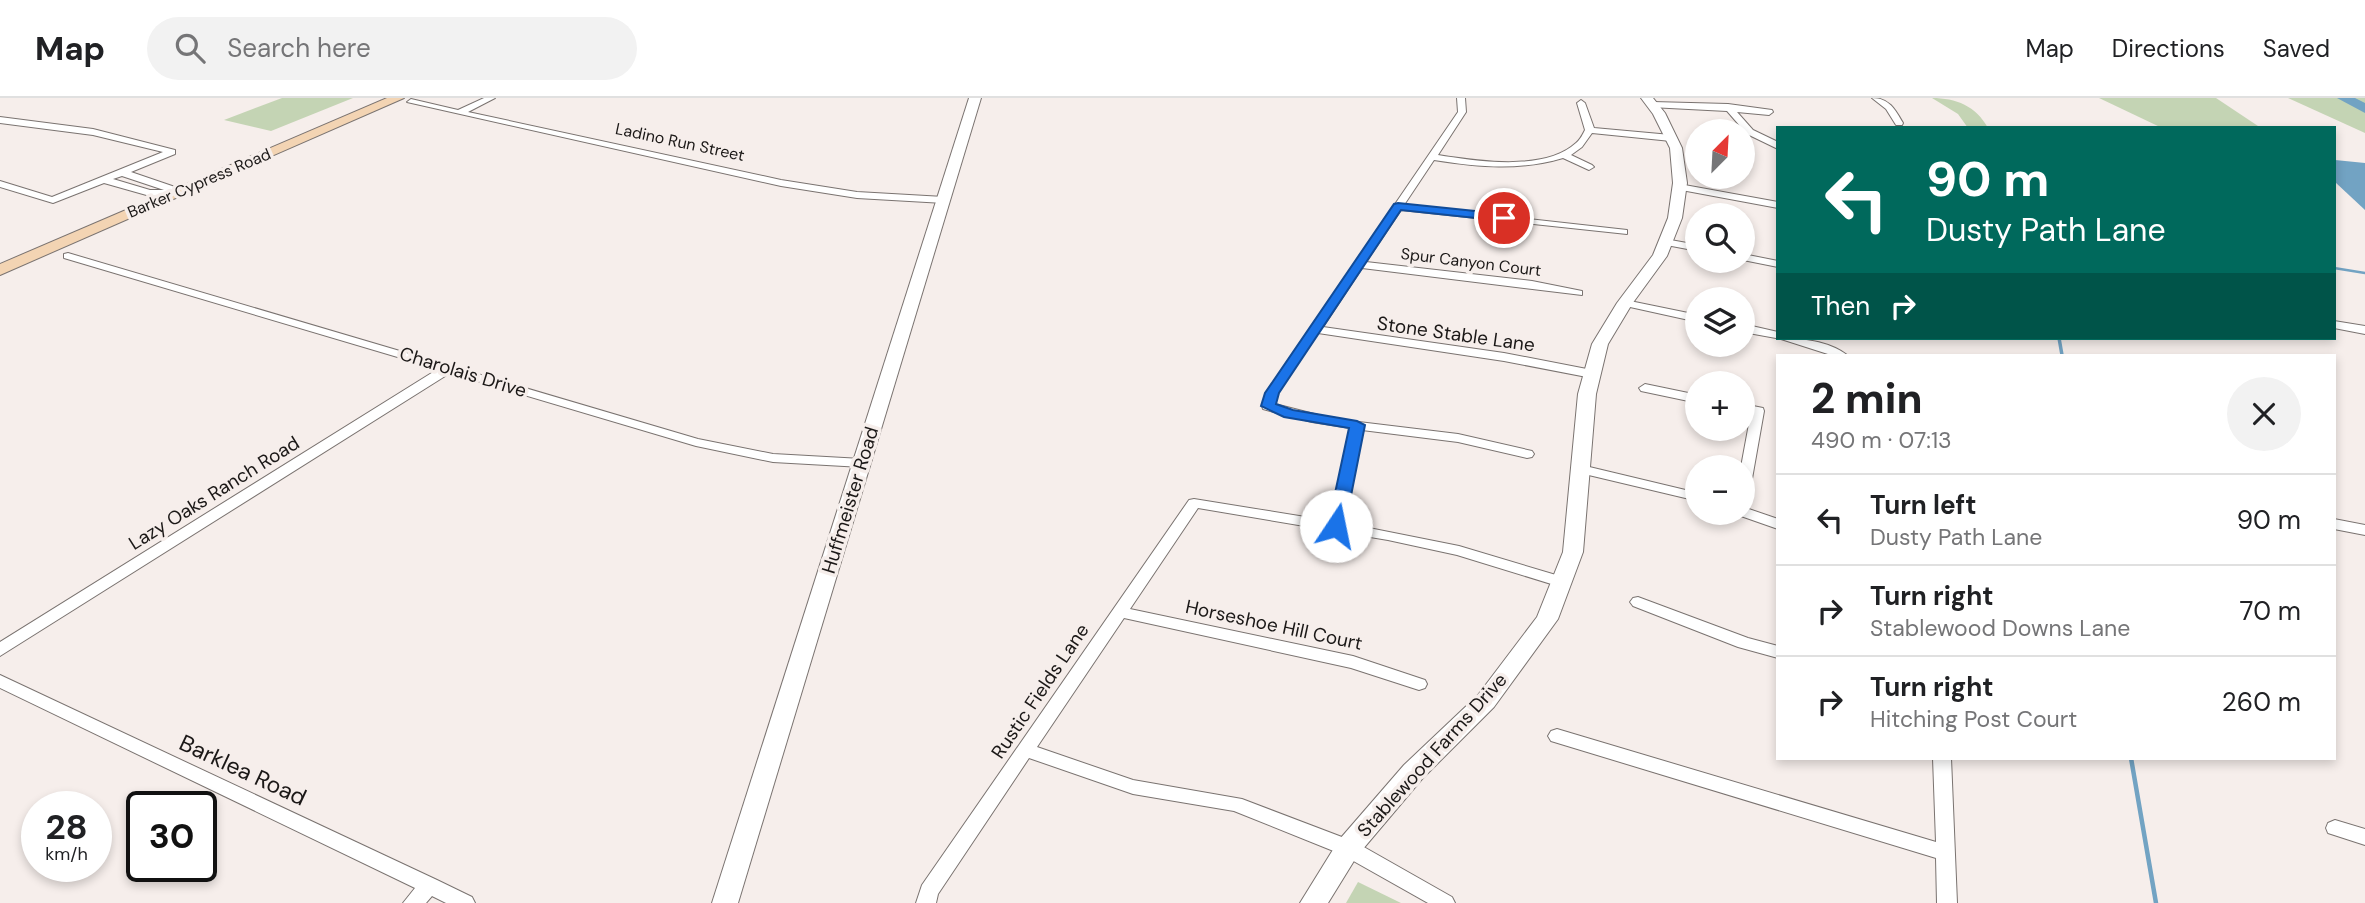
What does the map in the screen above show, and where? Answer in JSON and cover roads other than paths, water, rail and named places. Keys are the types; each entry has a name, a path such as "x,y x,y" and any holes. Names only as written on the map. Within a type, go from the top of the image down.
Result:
{"main road":[{"name":"Barker Cypress Road","path":"0,270 374,98"},
{"name":"Barker Cypress Road","path":"0,257 150,192 172,189 404,100"}],"street":[{"path":"460,112 491,98"},
{"name":"Huffmeister Road","path":"725,903 975,98"},
{"path":"1461,98 1466,113 1432,157 1315,329 1272,393 1268,406 1289,414 1450,436 1527,454"},
{"path":"1721,98 1750,132 1776,145"},
{"path":"1876,98 1889,107 1899,123"},
{"name":"Ladino Run Street","path":"404,100 780,183 857,195 944,200"},
{"path":"1432,157 1495,164 1566,156 1585,143 1590,130 1581,103"},
{"path":"1653,105 1720,114 1731,110 1769,112"},
{"name":"Stablewood Farms Drive","path":"1314,903 1348,848 1413,772 1486,701 1546,619 1573,552 1587,394 1600,344 1625,303 1660,256 1675,218 1679,187 1676,149 1653,105"},
{"path":"0,120 93,132 172,152 54,200 0,184"},
{"path":"1590,130 1671,138"},
{"path":"1566,156 1589,167"},
{"path":"121,172 172,189"},
{"path":"104,180 150,192"},
{"path":"1679,187 1776,205"},
{"path":"1398,207 1458,215 1550,221 1623,232"},
{"path":"1665,242 1685,246"},
{"name":"Charolais Drive","path":"68,256 723,449 773,458 862,463"},
{"path":"1755,259 1776,264"},
{"name":"Spur Canyon Court","path":"1359,264 1532,284 1578,293"},
{"path":"1625,303 1685,316"},
{"path":"2336,324 2365,330"},
{"name":"Stone Stable Lane","path":"1315,329 1504,357 1592,374"},
{"path":"1755,331 1776,336"},
{"path":"1794,340 1838,354"},
{"name":"Lazy Oaks Ranch Road","path":"0,650 449,368"},
{"path":"1645,388 1685,396"},
{"path":"1755,410 1758,411 1755,427"},
{"path":"1357,425 1336,526 1459,551 1561,582"},
{"path":"1581,470 1685,494"},
{"name":"Rustic Fields Lane","path":"926,903 929,891 1194,503 1336,526"},
{"path":"1755,516 1776,523"},
{"path":"2336,524 2365,530"},
{"path":"1638,602 1744,643 1776,651"},
{"name":"Horseshoe Hill Court","path":"1120,612 1353,662 1419,684"},
{"name":"Barklea Road","path":"0,681 465,903"},
{"path":"1557,736 1945,853"},
{"path":"1025,750 1133,787 1236,804 1348,848 1446,903"},
{"path":"1942,760 1947,903"},
{"path":"2335,828 2365,836"},
{"path":"413,903 430,886"}],"water":[{"path":"2336,160 2365,163 2365,210 2336,183"}],"waterway":[{"path":"2344,98 2365,109"},
{"path":"2336,268 2365,273"},
{"path":"2059,340 2062,354"},
{"path":"2131,760 2156,903"}]}
